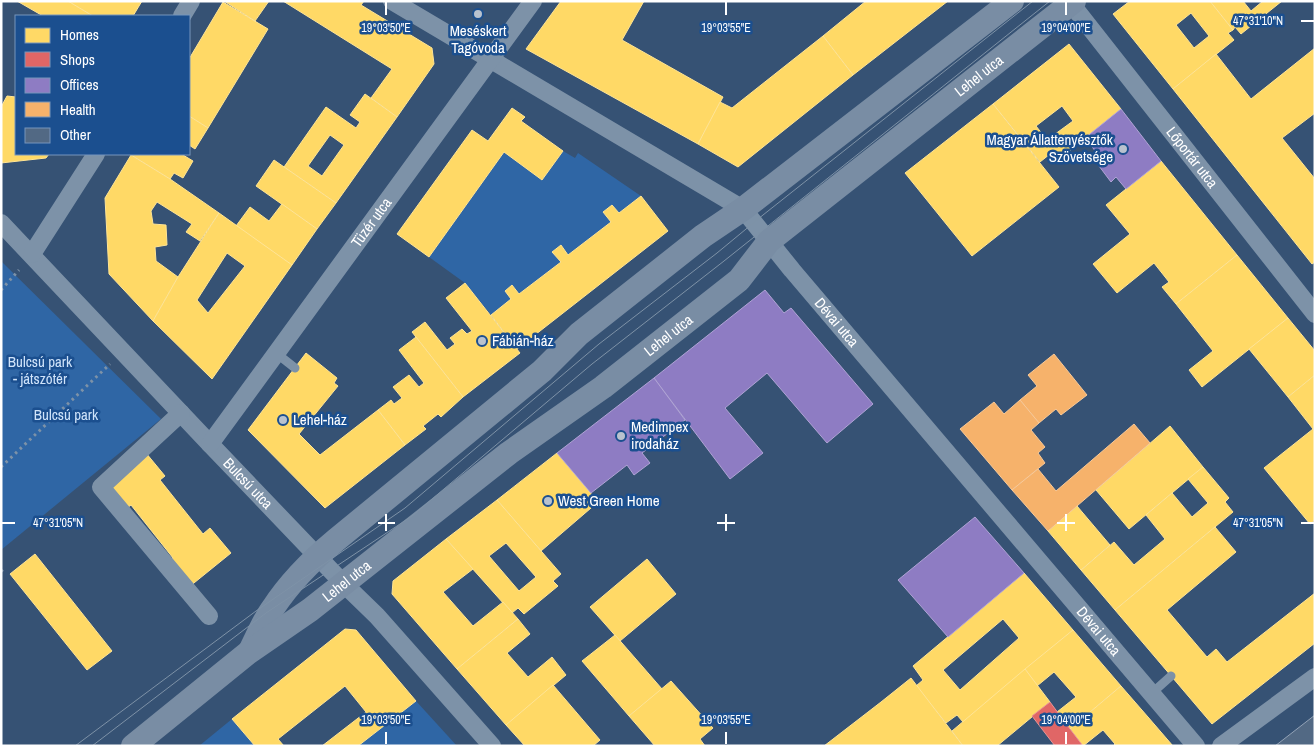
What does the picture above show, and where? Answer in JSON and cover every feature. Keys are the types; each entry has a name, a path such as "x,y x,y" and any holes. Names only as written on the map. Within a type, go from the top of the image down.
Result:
{"main road":[{"name":"Lehel utca","path":"249,652 272,610 285,591 317,556 391,493 542,371 579,334 703,236 743,209 1012,1"},
{"name":"Lehel utca","path":"133,746 249,652 302,616 510,454 603,387 739,280 769,241 1071,2"}],"street":[{"path":"183,15 191,1"},
{"name":"Dévai utca","path":"392,1 743,209 792,270 1196,746"},
{"name":"Tüzér utca","path":"210,444 533,1"},
{"name":"Lőportár utca","path":"1071,2 1311,302"},
{"path":"32,254 95,155"},
{"name":"Bulcsú utca","path":"1,223 343,584 377,616 492,746"},
{"path":"181,413 101,487 209,616"},
{"path":"1221,746 1315,676"}],"lane":[{"path":"276,353 295,368"},
{"path":"1152,693 1171,676"}],"path":[{"path":"1,290 32,254"},
{"path":"1,467 124,352"}],"green space":[{"path":"563,151 575,158 578,153 641,196 619,213 612,205 603,212 611,222 568,255 561,245 553,251 561,262 519,294 512,285 505,291 511,299 491,315 465,283 429,257 504,152 542,180"},
{"name":"Bulcsú park","path":"1,261 161,419 1,550"},
{"path":"416,701 457,746 358,746"},
{"path":"232,719 255,746 199,746"}],"building: Homes":[{"path":"17,1 68,1 91,15 41,15"},
{"path":"68,1 142,1 134,15 91,15"},
{"path":"224,1 269,1 255,21"},
{"path":"283,1 364,1 361,5 432,48 434,64 397,117 371,98 392,69"},
{"path":"561,1 644,1 622,40 723,97 698,144 526,49"},
{"path":"866,1 948,1 853,75 823,36"},
{"path":"1130,1 1210,1 1233,30 1228,33 1234,40 1173,89 1113,14","holes":["1191,13 1209,36 1194,48 1176,25"]},
{"path":"1210,1 1243,1 1251,11 1263,1 1282,1 1241,34 1235,27 1233,30"},
{"path":"223,2 268,29 208,128 190,117 190,57"},
{"path":"823,36 853,75 738,167 698,144 720,102 732,108"},
{"path":"1069,44 1121,109 1056,162 1050,154 1040,162 993,104","holes":["1062,106 1073,121 1047,140 1036,126"]},
{"path":"1315,48 1315,113 1282,138 1315,179 1315,262 1312,264 1173,89 1216,54 1251,99"},
{"path":"365,94 397,117 336,203 284,167 326,107 356,128 360,122 350,115","holes":["330,135 344,145 322,176 308,166"]},
{"path":"7,96 15,97 15,155 48,155 46,158 1,163 1,107"},
{"path":"993,104 1059,187 972,256 905,173"},
{"path":"512,108 525,117 521,121 563,151 542,180 504,152 429,257 397,234 472,130 488,141"},
{"path":"190,117 208,128 195,149 190,146"},
{"path":"131,155 183,155 193,161 183,178 174,173 170,179"},
{"path":"131,155 219,213 200,241 186,232 192,224 157,202 151,211 153,224 166,225 167,245 155,247 156,261 178,277 153,321 109,274 105,198"},
{"path":"274,160 336,203 317,229 256,186"},
{"path":"1161,161 1237,255 1176,304 1162,287 1169,282 1154,263 1117,293 1093,264 1130,234 1106,205"},
{"path":"641,196 668,231 517,349 491,315 511,299 505,291 512,285 519,294 561,262 552,252 561,245 568,255 611,222 603,212 612,205 619,213"},
{"path":"282,204 317,229 292,265 236,226 250,207 269,221"},
{"path":"219,213 292,265 212,379 153,321 178,277","holes":["227,253 245,266 208,313 197,300"]},
{"path":"1237,255 1288,318 1202,387 1189,370 1213,351 1176,304"},
{"name":"Fábián-ház","path":"465,283 520,353 463,397 412,332 425,322 447,350 455,344 450,338 462,329 467,334 472,331 446,298"},
{"path":"1288,318 1315,351 1315,375 1288,397 1249,349"},
{"path":"416,337 463,397 441,417 438,414 423,426 426,429 405,445 378,410 391,400 394,404 402,398 393,387 409,375 419,387 424,383 399,350"},
{"name":"Lehel-ház","path":"306,353 337,378 334,383 338,386 299,434 320,455 378,410 405,445 325,508 248,430"},
{"path":"1315,375 1315,520 1310,524 1264,468 1313,429 1288,397"},
{"path":"1170,426 1203,467 1129,529 1096,490"},
{"path":"146,453 165,476 160,480 203,534 210,528 231,553 189,587 169,561 173,558 131,505 127,508 107,484"},
{"name":"West Green Home","path":"557,453 598,502 541,551 497,500"},
{"path":"1203,467 1229,498 1225,502 1233,512 1115,610 1081,570 1114,542 1134,565 1165,539 1146,515 1172,493 1192,517 1208,503 1188,479"},
{"path":"497,500 561,574 553,581 558,586 524,614 518,608 512,613 446,539","holes":["506,543 536,577 519,591 489,556"]},
{"path":"1077,506 1110,545 1081,570 1048,531"},
{"path":"1215,527 1236,552 1167,610 1207,657 1216,649 1227,662 1315,593 1315,643 1212,724 1115,610"},
{"path":"446,539 473,569 443,592 473,626 503,602 518,619 457,669 392,594 393,581"},
{"path":"35,554 112,651 87,670 10,574"},
{"path":"647,559 676,594 620,641 590,607"},
{"path":"1024,573 1073,630 963,722 957,715 946,723 916,686 923,680 913,666","holes":["1003,619 1019,638 960,690 943,670"]},
{"path":"518,619 530,634 507,653 528,677 552,657 566,675 506,725 457,669"},
{"path":"345,629 356,630 416,701 358,746 322,746 366,712 345,686 278,739 284,746 255,746 232,719"},
{"path":"1073,630 1121,686 1070,729 1057,712 1076,697 1054,672 1037,686 1025,669"},
{"path":"615,635 662,689 629,716 582,661"},
{"path":"1025,669 1050,702 997,746 963,746 952,731"},
{"path":"911,678 963,746 824,746 881,702"},
{"path":"671,681 713,728 700,739 705,746 655,746 629,716"},
{"path":"553,685 600,740 593,746 525,746 506,725"},
{"path":"1121,686 1173,746 1113,746 1115,744 1103,730 1083,746 1070,729"}],"building: Shops":[{"path":"1050,702 1083,746 1055,746 1032,716"}],"building: Offices":[{"name":"Magyar Állattenyésztők Szövetsége","path":"1121,109 1161,161 1126,189 1116,177 1111,182 1099,166 1104,162 1085,138"},
{"path":"765,290 784,313 791,308 873,404 827,443 767,373 725,408 763,453 730,479 654,378"},
{"name":"Medimpex irodaház","path":"654,378 685,420 642,453 650,463 634,475 627,465 591,493 557,453"},
{"path":"975,517 1024,573 948,637 898,580"}],"building: Health":[{"path":"1054,354 1087,395 1061,415 1056,409 1039,423 1020,400 1037,386 1028,375"},
{"path":"1020,400 1039,423 1031,430 1045,447 1038,453 1045,463 1012,490 960,429 994,402 1004,414"},
{"path":"1134,424 1150,443 1048,531 1012,490 1038,469 1056,491"}],"building: Other":[{"path":"1315,715 1315,746 1275,746"}],"tram line":[{"path":"75,746 256,611 405,508 599,344 717,253 1033,1"},
{"path":"92,746 266,613 412,516 592,364 1050,1"}],"place":[{"name":"Meséskert Tagóvoda","path":"478,14"},
{"name":"Magyar Állattenyésztők Szövetsége","path":"1123,149"},
{"name":"Fábián-ház","path":"482,341"},
{"name":"Lehel-ház","path":"283,420"},
{"name":"Medimpex irodaház","path":"621,436"},
{"name":"West Green Home","path":"548,501"}],"park label":[{"name":"Bulcsú park - játszótér","path":"40,370"}]}
